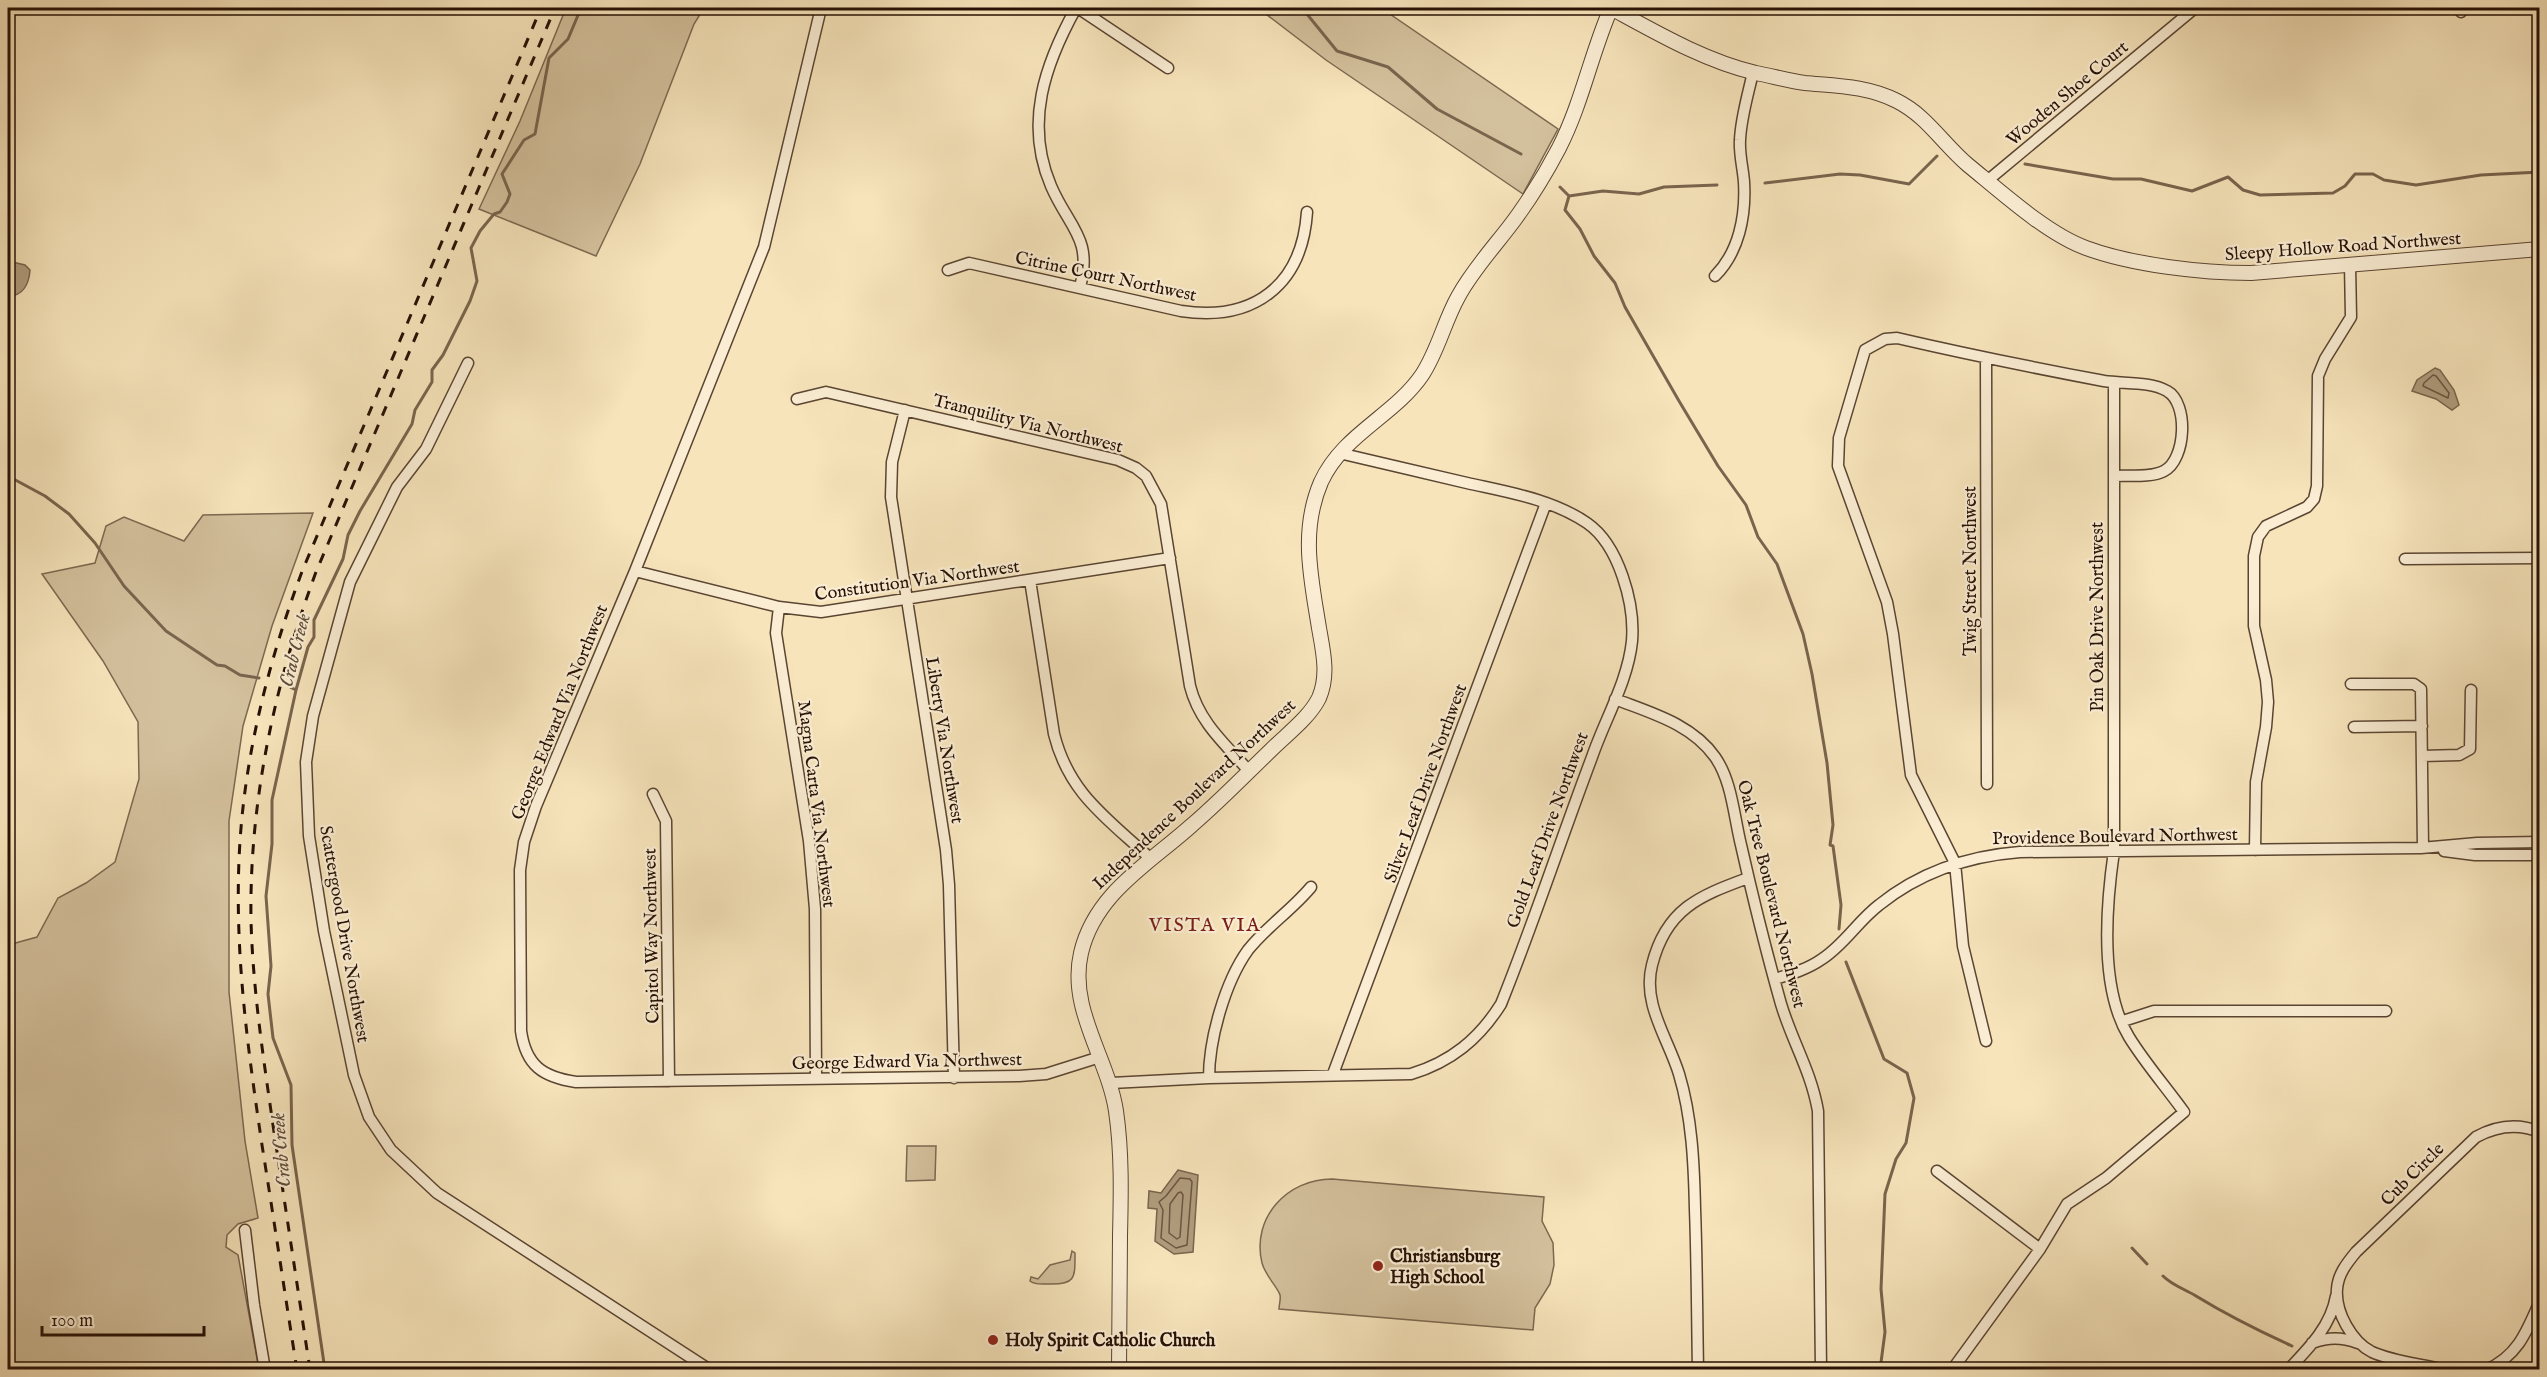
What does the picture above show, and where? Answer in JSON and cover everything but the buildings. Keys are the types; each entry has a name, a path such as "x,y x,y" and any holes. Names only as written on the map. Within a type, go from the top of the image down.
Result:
{"street":[{"name":"George Edward Via Northwest","path":"821,8 764,247 635,571 536,806 524,842 518,904 523,1049 531,1062 544,1072 558,1079 576,1082 954,1078 1046,1074 1100,1057"},
{"path":"1080,287 1085,268 1085,254 1080,239 1050,183 1039,134 1043,84 1060,37 1077,8 1168,68"},
{"name":"Sleepy Hollow Road Northwest","path":"1611,8 1708,57 1753,72 1803,83 1847,86 1872,91 1898,102 1919,115 1961,159 1987,181 2057,234 2085,248 2123,258 2216,273 2252,273 2540,249"},
{"name":"Independence Boulevard Northwest","path":"1119,1370 1121,1188 1119,1140 1111,1083 1084,1015 1080,994 1081,953 1087,935 1113,892 1191,826 1305,717 1318,700 1324,682 1325,664 1309,564 1309,520 1323,478 1339,453 1355,436 1406,393 1429,363 1459,295 1519,214 1559,148 1579,100 1599,36 1611,8"},
{"name":"Wooden Shoe Court","path":"1987,181 2195,8"},
{"path":"1715,276 1727,264 1735,249 1740,230 1744,197 1740,144 1753,72"},
{"name":"Citrine Court Northwest","path":"948,270 969,263 1202,314 1239,309 1274,291 1287,275 1298,257 1305,235 1307,212"},
{"path":"2255,850 2256,782 2268,702 2266,680 2254,626 2254,555 2258,537 2266,526 2307,507 2314,499 2317,486 2318,376 2350,317 2352,303 2350,264"},
{"path":"1986,1041 1964,946 1955,863 1911,775 1890,617 1882,587 1839,472 1837,451 1865,350 1885,339 1897,338 1986,358 2114,382 2160,388 2176,399 2180,409 2180,449 2176,460 2163,472 2114,476"},
{"name":"Twig Street Northwest","path":"1986,358 1988,784"},
{"name":"Scattergood Drive Northwest","path":"468,363 426,449 397,487 350,582 313,716 306,762 309,836 324,931 354,1076 369,1118 391,1150 438,1193 710,1370"},
{"name":"Pin Oak Drive Northwest","path":"2040,1249 2067,1204 2106,1178 2184,1112 2128,1036 2116,1005 2108,966 2110,878 2114,851 2114,382"},
{"name":"Tranquility Via Northwest","path":"797,399 826,392 1118,460 1136,468 1146,476 1161,504 1195,706 1249,771"},
{"name":"Liberty Via Northwest","path":"905,410 895,445 890,479 893,515 950,885 954,1078"},
{"name":"Gold Leaf Drive Northwest","path":"1111,1083 1333,1074 1411,1074 1431,1068 1468,1044 1488,1025 1501,1004 1625,673 1632,643 1632,614 1626,587 1607,545 1590,525 1569,511 1546,503 1339,453"},
{"name":"Silver Leaf Drive Northwest","path":"1333,1074 1546,503"},
{"name":"Constitution Via Northwest","path":"635,571 779,607 821,612 1170,558"},
{"path":"2405,560 2540,558"},
{"path":"1030,580 1054,734 1060,757 1072,782 1088,801 1150,859"},
{"name":"Magna Carta Via Northwest","path":"779,607 776,633 809,841 815,909 816,1079"},
{"path":"2351,684 2418,686 2423,693 2423,848"},
{"path":"2422,756 2459,755 2470,749 2472,690"},
{"name":"Oak Tree Boulevard Northwest","path":"1615,699 1672,721 1703,743 1716,759 1725,778 1748,879 1782,1006 1808,1070 1818,1111 1821,1370"},
{"path":"2354,727 2422,726"},
{"name":"Capitol Way Northwest","path":"653,794 666,821 669,1081"},
{"name":"Providence Boulevard Northwest","path":"1775,979 1822,959 1877,906 1892,895 1924,876 1955,863 1982,856 2020,852 2423,848 2478,843 2540,842"},
{"name":"Providence Boulevard Northwest","path":"2423,848 2475,855 2540,855"},
{"path":"1698,1370 1696,1236 1691,1140 1679,1074 1658,1023 1652,1002 1650,982 1656,953 1673,919 1694,900 1748,879"},
{"path":"1209,1078 1213,1039 1234,975 1253,945 1311,887"},
{"path":"2122,1021 2154,1011 2386,1011"},
{"name":"Cub Circle","path":"2288,1370 2312,1343 2332,1314 2343,1269 2356,1252 2467,1144 2485,1132 2507,1126 2520,1126 2540,1132"},
{"path":"1937,1171 2040,1249 1952,1370"},
{"path":"245,1230 265,1370"},
{"path":"2337,1290 2345,1321 2358,1343"},
{"path":"2486,1370 2508,1358 2517,1348 2525,1336 2540,1301"},
{"path":"2312,1343 2325,1338 2338,1337 2358,1343 2380,1354 2445,1370"}],"shaded area":[{"path":"566,8 704,8 694,24 640,164 596,256 479,209 520,121"},
{"path":"1258,8 1381,8 1558,129 1523,194 1326,60"},
{"path":"313,513 272,626 243,726 229,821 229,992 245,1141 258,1218 238,1224 227,1235 226,1247 238,1255 259,1369 8,1369 8,945 37,937 58,898 86,883 115,862 139,779 138,722 103,661 42,574 95,563 106,526 124,517 184,541 203,515"},
{"path":"907,1146 936,1146 935,1180 906,1181"},
{"path":"1332,1179 1544,1197 1542,1221 1553,1243 1554,1265 1550,1284 1535,1308 1533,1330 1279,1309 1280,1295 1262,1263 1260,1246 1262,1230 1276,1204 1288,1193 1316,1181"},
{"path":"1072,1251 1075,1253 1075,1269 1069,1281 1041,1284 1030,1281 1031,1277 1038,1279 1050,1265 1070,1260"}],"water":[{"path":"8,261 25,265 30,270 24,288 18,294 8,296"},
{"path":"2435,368 2440,370 2454,390 2459,405 2452,410 2436,399 2412,391 2417,380"},
{"path":"1178,1170 1198,1175 1193,1252 1174,1254 1155,1241 1157,1209 1148,1208 1149,1191 1161,1193"}],"waterway":[{"name":"Crab Creek","path":"325,1370 292,1145 291,1085 273,1038 268,994 271,966 266,896 272,844 272,800 296,690 308,647 314,637 314,620 343,559 348,535 412,424 415,410 432,382 432,370 443,355 470,301 477,281 471,248 480,231 507,202 510,194 502,174 524,140 535,134 549,58 568,39 581,8"},
{"path":"1302,8 1337,51 1388,67 1437,109 1521,154"},
{"path":"1765,183 1840,174 1860,175 1909,184 1937,156"},
{"path":"2025,164 2113,179 2141,179 2192,191 2228,177 2243,190 2260,195 2333,193 2345,186 2355,174 2373,174 2384,180 2416,185 2481,175 2540,172"},
{"path":"1569,196 1603,191 1639,194 1664,187 1717,185"},
{"path":"1560,187 1569,196"},
{"path":"1569,196 1565,210 1580,229 1594,256 1615,283 1625,307 1679,401 1718,466 1746,505 1758,537 1777,564 1803,634 1827,763 1833,825 1830,845 1833,846 1841,905 1839,929"},
{"path":"8,476 45,496 69,514 95,543 124,586 166,631 217,665 225,666 240,675 259,678"},
{"path":"288,686 296,690"},
{"path":"1846,962 1884,1059 1907,1073 1914,1098 1906,1143 1896,1159 1885,1194 1881,1289 1885,1332 1880,1370"},
{"path":"2132,1248 2147,1264"},
{"path":"2163,1276 2231,1316 2292,1346"}],"railway":[{"path":"297,1370 257,1109 241,968 239,860 241,823 252,749 268,676 303,569 541,8"},
{"path":"310,1370 263,1053 252,948 252,876 255,831 267,743 288,656 316,572 555,8"}],"place":[{"name":"Christiansburg High School","path":"1378,1266"},
{"name":"Holy Spirit Catholic Church","path":"993,1340"}],"district":[{"name":"VISTA VIA","path":"1205,924"}]}
